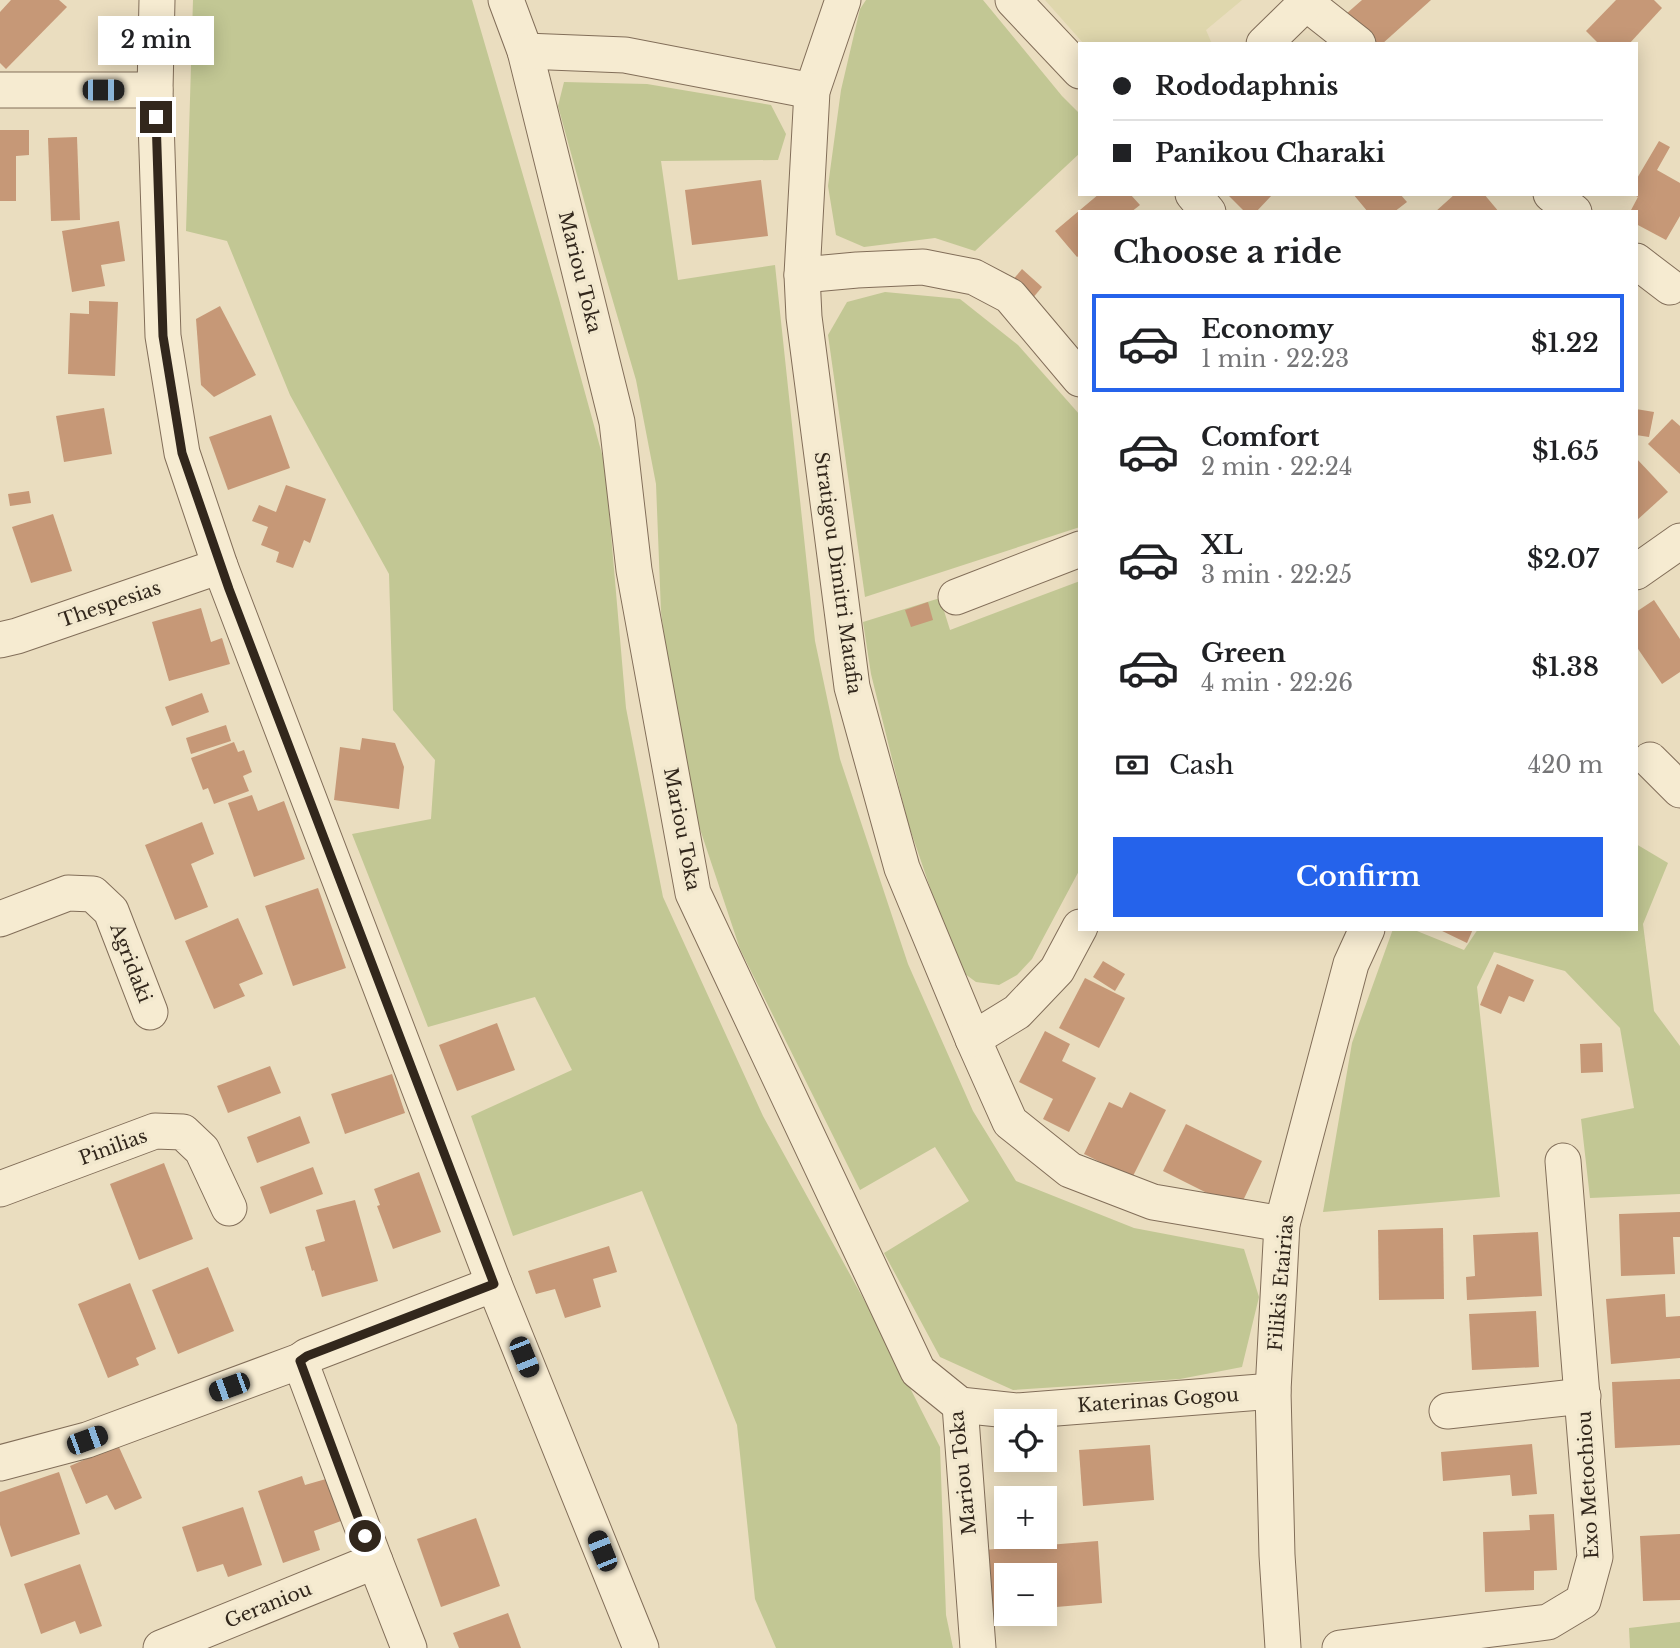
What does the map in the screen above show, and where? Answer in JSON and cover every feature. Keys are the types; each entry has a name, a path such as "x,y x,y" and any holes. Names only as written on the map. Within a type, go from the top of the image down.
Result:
{"street":[{"path":"157,0 155,90 163,336 182,453 220,566 494,1284 641,1648"},
{"name":"Mariou Toka","path":"506,0 525,51 617,422 634,570 693,893 918,1371 960,1405 978,1648"},
{"name":"Stratigou Dimitri Matafia","path":"843,0 812,91 802,275 804,317 852,687 902,868 1010,1122 1070,1170 1153,1202 1282,1224"},
{"path":"1013,0 1078,69"},
{"path":"1267,42 1308,1 1356,42"},
{"path":"525,51 625,55 812,91"},
{"path":"0,90 155,90"},
{"path":"1195,196 1206,210"},
{"path":"1554,196 1571,210"},
{"path":"1638,263 1670,287"},
{"path":"802,275 923,267 974,277 1010,296 1078,377"},
{"path":"1638,571 1680,541"},
{"path":"956,597 1078,550"},
{"name":"Thespesias","path":"0,640 220,566"},
{"path":"1650,760 1680,790"},
{"name":"Agridaki","path":"0,919 68,893 93,894 111,911 150,1012"},
{"path":"974,1039 1025,1004 1057,970 1078,931"},
{"name":"Filikis Etairias","path":"1283,1648 1273,1391 1282,1224 1351,964 1366,931"},
{"name":"Pinilias","path":"0,1188 155,1131 183,1132 202,1150 229,1208"},
{"name":"Exo Metochiou","path":"1340,1648 1548,1622 1583,1601 1595,1557 1563,1161"},
{"path":"0,1463 87,1440 300,1361 494,1284"},
{"path":"300,1361 409,1648"},
{"name":"Katerinas Gogou","path":"960,1405 1018,1411 1273,1391"},
{"path":"1447,1411 1583,1396"},
{"name":"Geraniou","path":"161,1648 375,1561"}],"shaded area":[{"path":"1045,0 1242,0 1206,30 1211,42 1082,42"}],"green space":[{"path":"193,0 472,0 605,465 626,708 663,897 763,1116 880,1329 940,1447 946,1615 953,1648 776,1648 755,1599 737,1425 642,1191 513,1236 471,1116 572,1070 535,997 428,1027 352,834 431,819 435,760 393,710 389,574 290,395 227,241 186,231"},
{"path":"866,0 983,0 1078,112 1078,155 975,251 935,238 864,247 836,235 828,186 841,90 860,9"},
{"path":"564,82 647,84 771,105 786,134 778,160 661,161 678,280 775,265 815,641 840,759 908,964 973,1111 1016,1181 1134,1228 1244,1249 1259,1297 1242,1367 1180,1379 1013,1390 940,1357 884,1253 969,1201 935,1147 860,1190 740,949 682,775 661,612 656,484 636,380 558,106"},
{"path":"885,292 960,299 1018,345 1078,413 1078,528 865,597 828,335 847,302"},
{"path":"1078,582 1078,873 1032,959 1017,975 999,985 976,982 961,971 952,952 908,823 871,674 863,622 940,598 950,630"},
{"path":"1638,845 1668,863 1643,924 1654,1011 1680,1046 1680,1194 1590,1198 1581,1119 1634,1108 1620,1028 1565,971 1494,952 1477,987 1500,1197 1323,1212 1352,1043 1392,931 1417,931 1464,950 1477,931 1638,931"},
{"path":"1680,1622 1680,1648 1630,1648 1629,1628"}],"building":[{"path":"11,0 59,0 67,7 6,69 0,63 0,12"},
{"path":"1362,0 1431,0 1384,42 1371,42 1346,14"},
{"path":"1616,0 1654,0 1662,8 1631,42 1597,42 1586,31"},
{"path":"0,130 29,130 29,155 16,156 16,201 0,201"},
{"path":"77,137 80,220 51,221 48,138"},
{"path":"1659,141 1670,147 1657,170 1680,183 1680,216 1666,240 1638,225 1638,210 1631,210 1638,197 1638,177"},
{"path":"761,180 768,236 692,245 685,190"},
{"path":"1097,196 1132,196 1140,205 1134,210 1080,210"},
{"path":"1229,196 1271,196 1258,210 1243,210"},
{"path":"1355,196 1402,196 1407,202 1397,210 1366,210"},
{"path":"1453,196 1486,196 1497,210 1437,210"},
{"path":"1078,212 1078,256 1077,257 1055,231"},
{"path":"119,221 125,261 101,265 105,286 72,292 62,231"},
{"path":"1022,269 1042,287 1032,299 1012,281"},
{"path":"89,301 118,302 115,376 68,374 70,313 89,314"},
{"path":"220,306 256,375 214,397 201,385 196,319"},
{"path":"104,408 112,454 64,462 56,416"},
{"path":"1638,409 1654,412 1649,437 1638,435"},
{"path":"271,415 290,468 228,490 209,437"},
{"path":"1672,419 1680,426 1680,474 1648,444"},
{"path":"1638,460 1668,492 1638,519"},
{"path":"286,485 326,499 310,543 304,540 293,568 276,562 279,552 261,545 268,527 252,521 259,505 276,512"},
{"path":"29,491 31,503 10,506 8,494"},
{"path":"53,514 72,571 31,583 12,527"},
{"path":"1654,600 1680,639 1680,672 1662,684 1638,649 1638,611"},
{"path":"928,602 933,620 911,627 905,610"},
{"path":"201,608 211,642 222,638 230,664 169,681 152,622"},
{"path":"202,693 209,712 172,726 165,707"},
{"path":"226,725 231,741 191,754 186,738"},
{"path":"362,738 395,743 404,767 399,809 334,800 340,747 360,750"},
{"path":"234,742 238,752 244,750 252,772 243,776 249,791 214,804 208,788 203,790 191,758"},
{"path":"252,795 258,811 284,801 305,859 254,877 228,803"},
{"path":"202,822 214,854 191,864 208,907 175,920 145,845"},
{"path":"318,888 346,968 293,986 265,906"},
{"path":"238,918 263,974 239,984 245,996 214,1009 185,941"},
{"path":"1442,931 1472,931 1467,943"},
{"path":"1103,961 1125,974 1115,991 1093,977"},
{"path":"1497,964 1534,980 1524,1002 1509,996 1501,1014 1480,1005"},
{"path":"1085,978 1125,998 1099,1048 1059,1028"},
{"path":"497,1023 515,1070 457,1091 439,1045"},
{"path":"1045,1031 1070,1044 1062,1061 1096,1078 1069,1132 1043,1119 1053,1099 1019,1082"},
{"path":"1602,1043 1603,1072 1581,1073 1580,1044"},
{"path":"270,1066 281,1093 228,1113 217,1086"},
{"path":"392,1074 405,1113 345,1134 331,1094"},
{"path":"1130,1092 1166,1110 1132,1178 1084,1154 1109,1102 1122,1108"},
{"path":"300,1116 310,1143 257,1163 247,1137"},
{"path":"1186,1124 1262,1161 1239,1209 1163,1171"},
{"path":"164,1163 193,1239 139,1260 110,1184"},
{"path":"313,1167 323,1194 270,1214 260,1187"},
{"path":"419,1172 441,1232 393,1249 377,1206 380,1205 374,1189"},
{"path":"355,1200 378,1281 322,1297 305,1247 325,1241 316,1210"},
{"path":"1680,1212 1680,1237 1673,1237 1675,1274 1621,1276 1619,1214"},
{"path":"1443,1228 1444,1299 1379,1300 1378,1230"},
{"path":"1538,1232 1542,1296 1467,1300 1466,1277 1475,1276 1473,1235"},
{"path":"609,1246 617,1272 593,1279 601,1307 565,1318 555,1289 536,1294 528,1271"},
{"path":"208,1267 234,1331 178,1354 152,1290"},
{"path":"130,1283 156,1349 136,1358 139,1365 108,1378 78,1304"},
{"path":"1665,1294 1666,1317 1680,1316 1680,1358 1611,1364 1606,1299"},
{"path":"1536,1311 1539,1367 1472,1370 1469,1314"},
{"path":"1680,1379 1680,1445 1615,1448 1612,1382"},
{"path":"1532,1444 1537,1494 1512,1496 1510,1475 1443,1481 1441,1452"},
{"path":"118,1445 142,1498 115,1510 107,1495 86,1504 70,1466"},
{"path":"1150,1445 1154,1500 1083,1506 1079,1450"},
{"path":"59,1472 80,1534 11,1557 0,1525 0,1492"},
{"path":"302,1476 305,1485 326,1479 341,1521 314,1531 320,1550 283,1563 258,1491"},
{"path":"243,1507 262,1565 228,1577 223,1564 197,1572 182,1527"},
{"path":"1554,1514 1557,1570 1534,1571 1534,1590 1485,1592 1483,1532 1530,1530 1529,1515"},
{"path":"476,1518 500,1586 441,1607 417,1539"},
{"path":"1680,1534 1680,1600 1643,1601 1640,1536"},
{"path":"1098,1541 1102,1603 1057,1607 1057,1563 994,1563 994,1612 988,1612 983,1550 1057,1549 1057,1544"},
{"path":"80,1564 102,1626 80,1634 75,1621 41,1634 24,1584"},
{"path":"508,1613 521,1648 459,1648 453,1633"}],"route":[{"path":"156,117 163,336 182,453 220,566 494,1284 300,1361 365,1536"}]}
